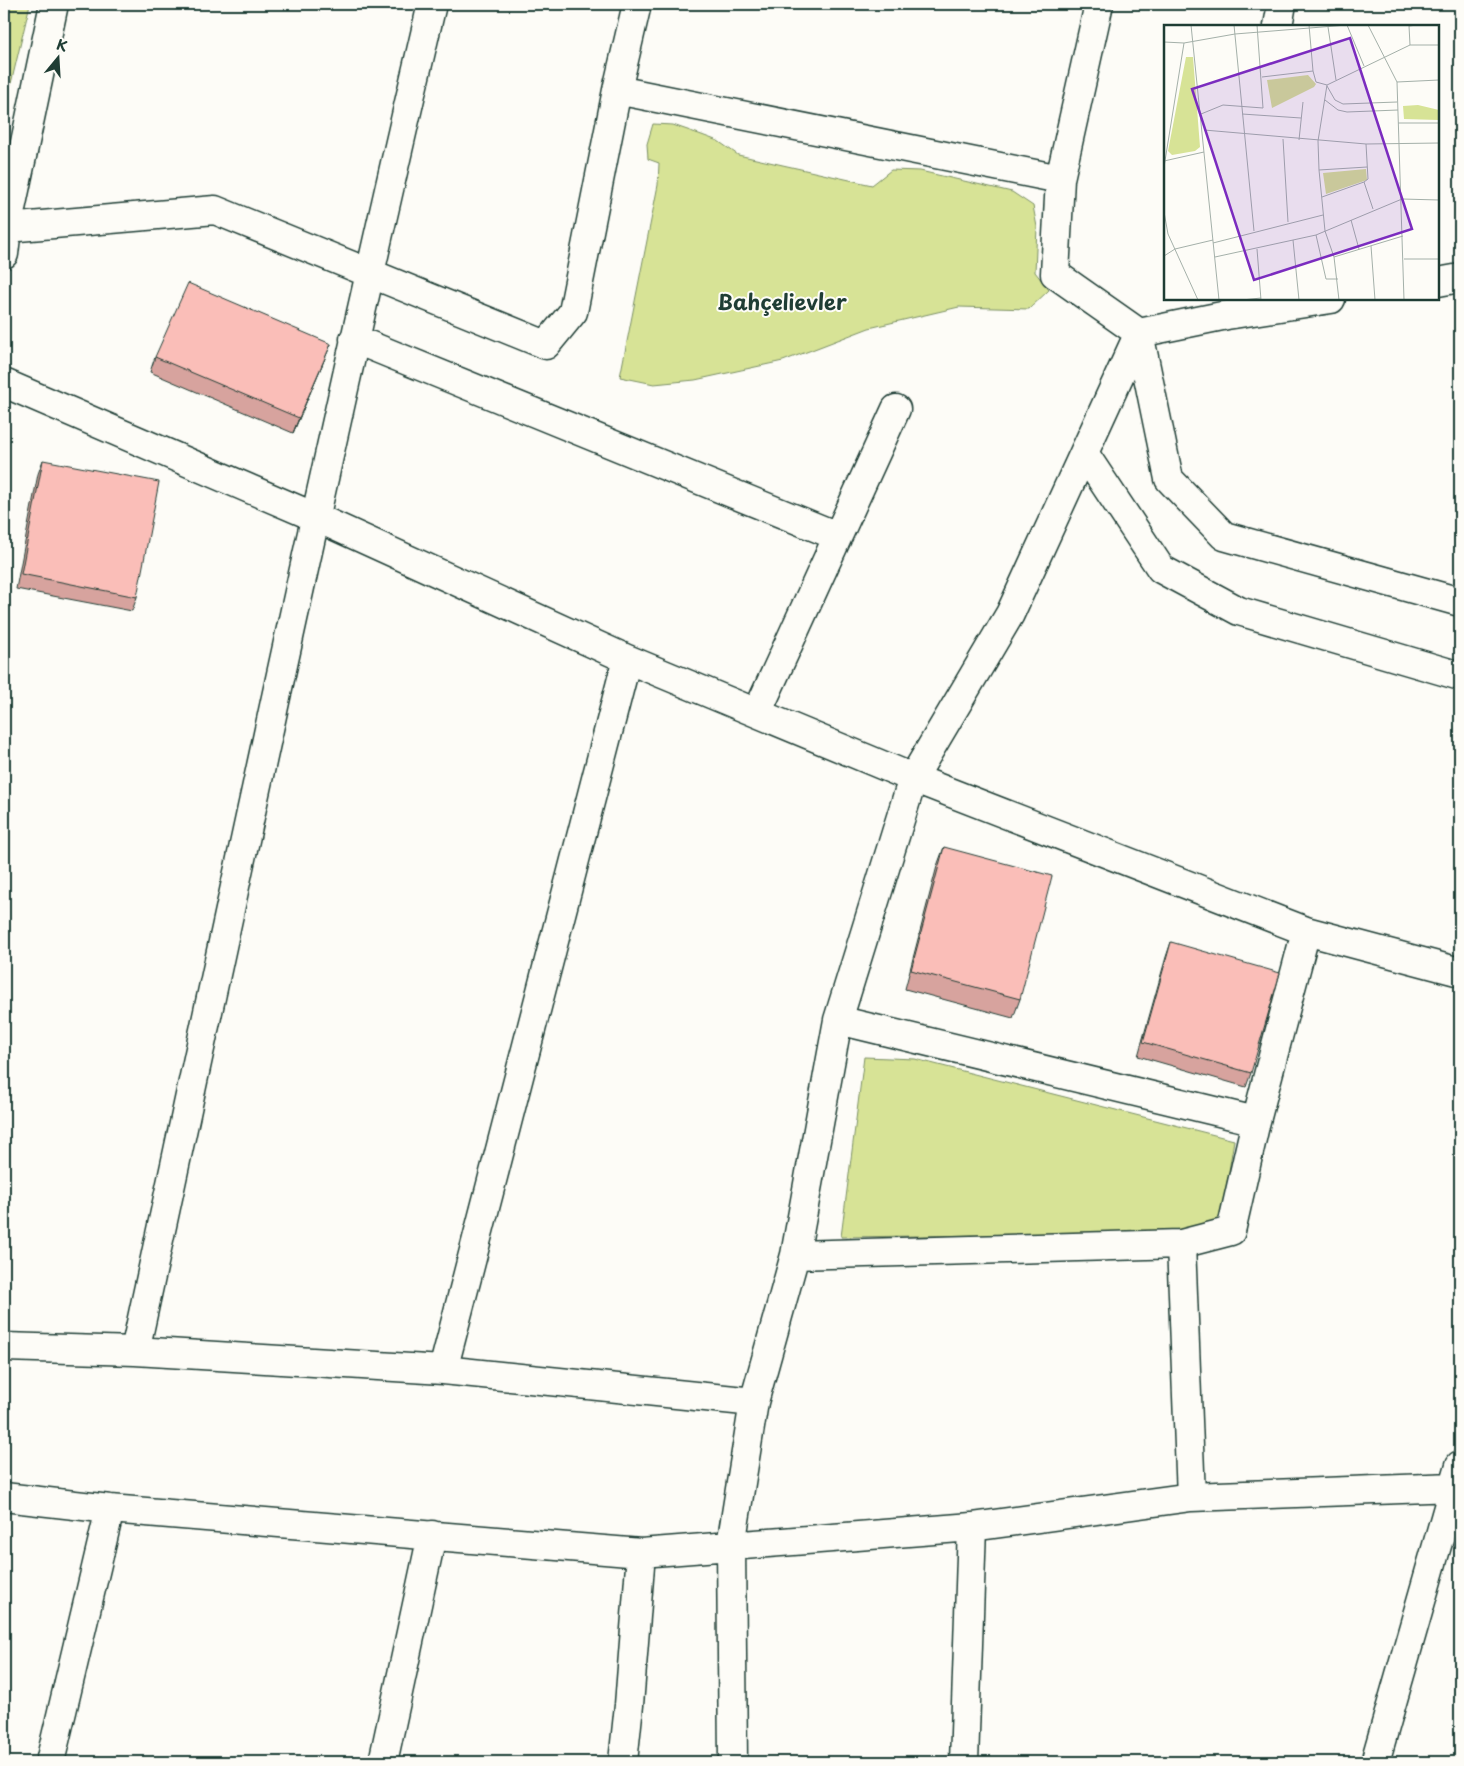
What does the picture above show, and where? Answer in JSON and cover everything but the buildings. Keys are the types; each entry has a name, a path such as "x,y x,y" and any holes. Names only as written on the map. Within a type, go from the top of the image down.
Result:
{"street":[{"path":"4,254 7,228 54,4"},
{"path":"135,1351 354,339 432,4"},
{"path":"7,228 215,210 546,345 573,312 616,90 637,4"},
{"path":"1099,4 1060,178 1055,274 1139,333 1169,479 1224,536 1460,602"},
{"path":"1278,25 1282,4"},
{"path":"616,90 1060,178"},
{"path":"1439,282 1460,278"},
{"path":"733,1762 731,1546 754,1402 795,1255 838,1020 913,778 1010,614 1139,333 1228,307 1319,300"},
{"path":"354,339 837,536"},
{"path":"4,383 315,517 627,659 913,778 1306,931 1460,972"},
{"path":"757,713 896,409"},
{"path":"1084,453 1161,569 1239,612 1460,676"},
{"path":"443,1370 627,659"},
{"path":"795,1255 1181,1244 1231,1231 1256,1121 1306,931"},
{"path":"838,1020 1256,1121"},
{"path":"1181,1244 1191,1497"},
{"path":"4,1347 135,1351 443,1370 754,1402"},
{"path":"4,1497 110,1509 641,1553 972,1527 1191,1497 1458,1480 1375,1762"},
{"path":"50,1762 110,1509"},
{"path":"964,1762 972,1527"},
{"path":"383,1762 432,1535"},
{"path":"623,1762 630,1704 641,1553"}],"green space":[{"path":"4,4 30,4 4,113"},
{"path":"653,124 673,125 699,134 718,141 738,155 872,185 891,170 920,171 1012,192 1033,206 1037,227 1035,272 1049,290 1029,309 959,307 869,328 783,361 695,380 654,384 620,377 658,185 659,163 648,159 647,144"},
{"path":"864,1057 915,1059 1234,1140 1219,1232 841,1237"}],"district":[{"name":"Bahçelievler","path":"782,301"}]}
